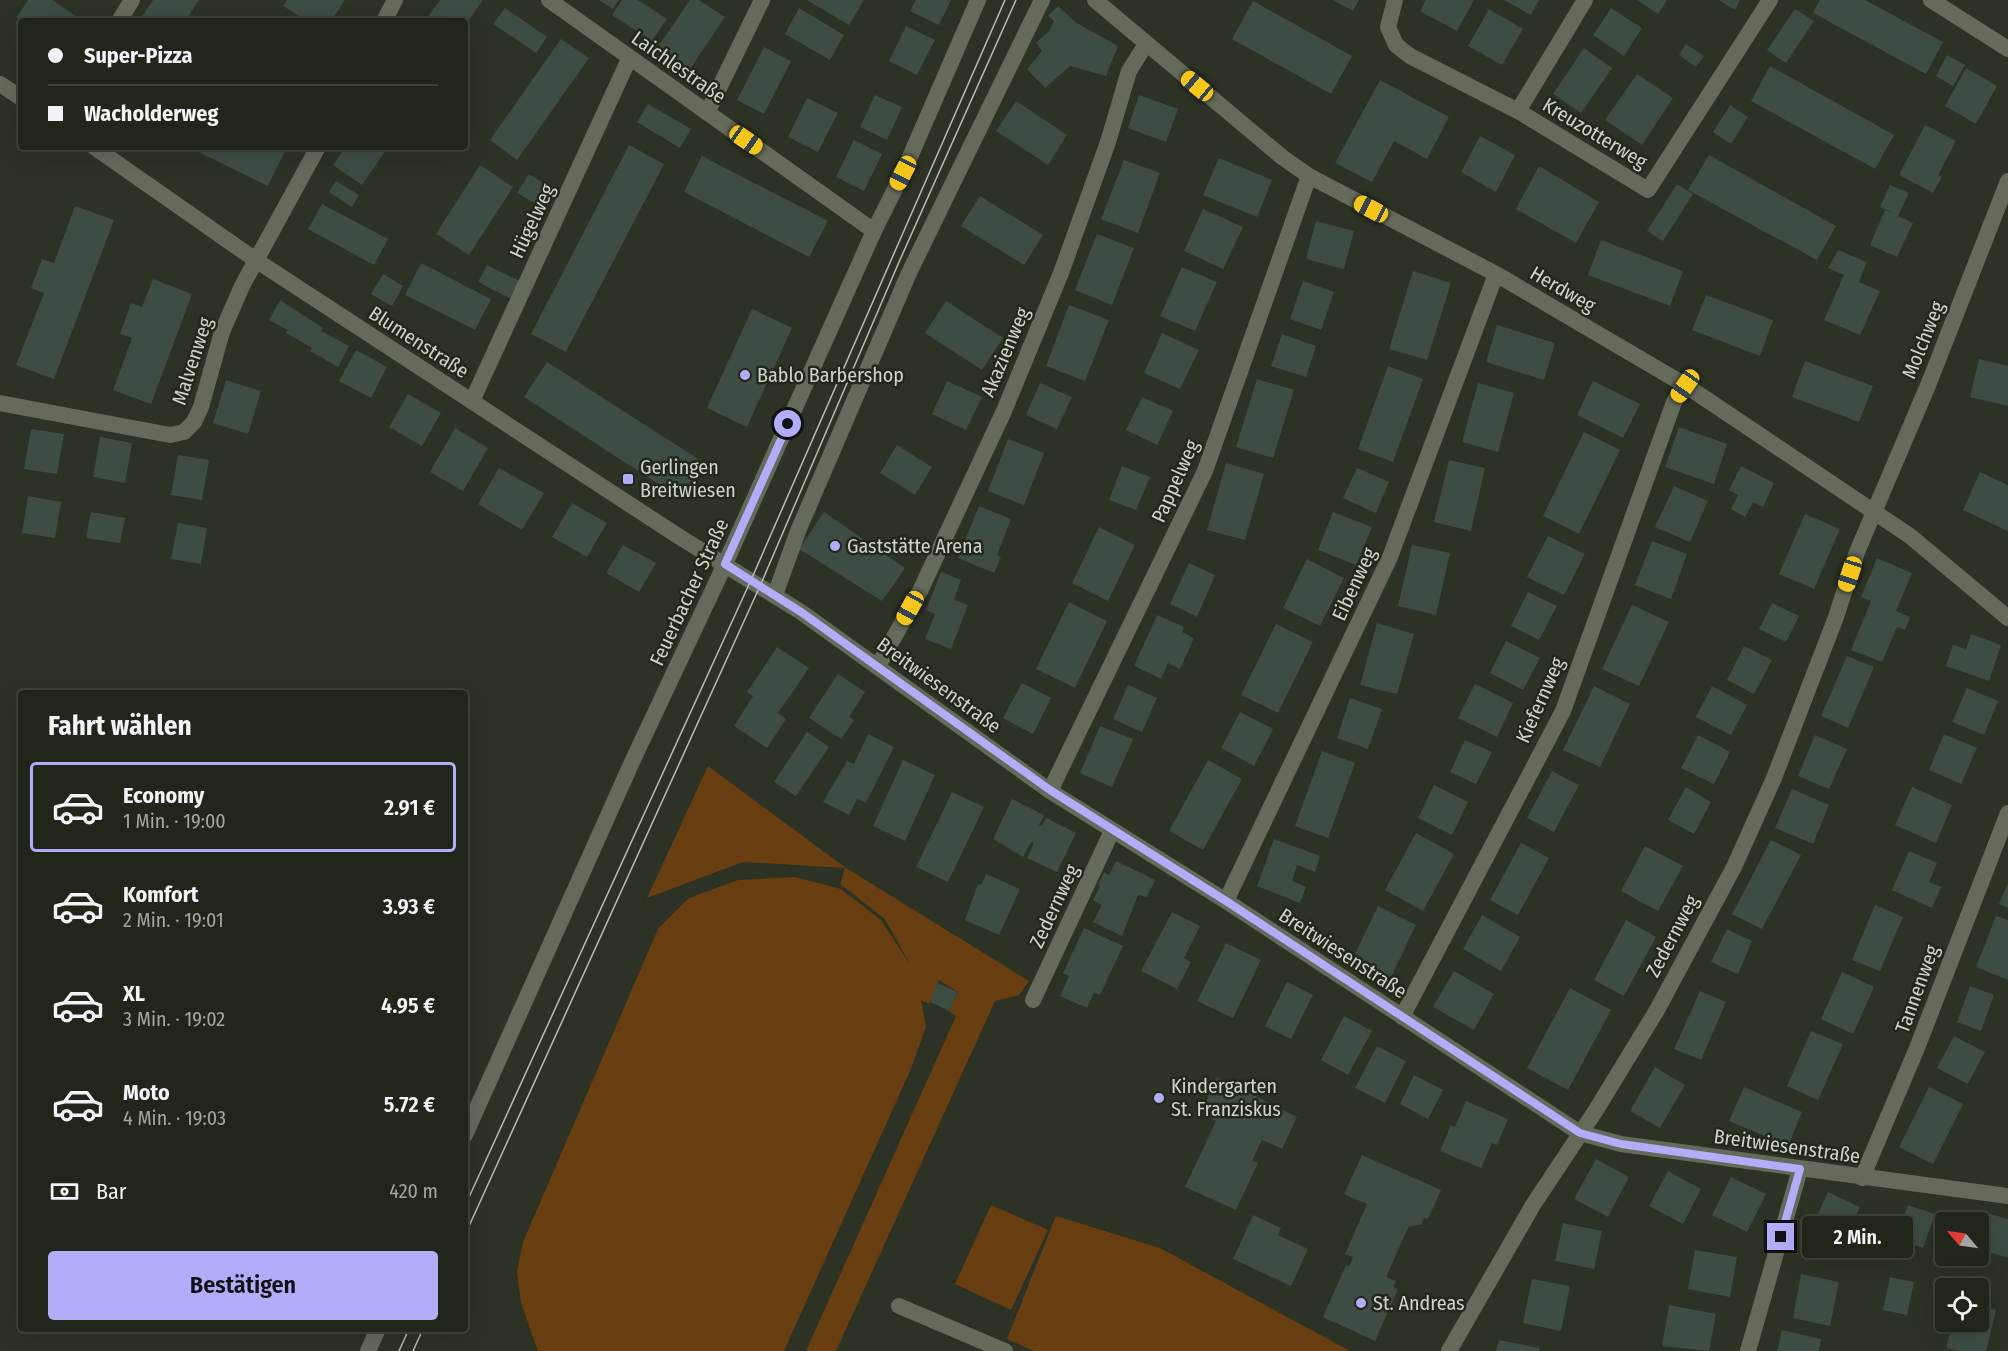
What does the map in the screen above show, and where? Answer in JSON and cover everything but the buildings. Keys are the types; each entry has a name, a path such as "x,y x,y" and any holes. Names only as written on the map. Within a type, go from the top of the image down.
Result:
{"street":[{"path":"121,18 132,0"},
{"path":"386,18 395,0"},
{"name":"Laichlestraße","path":"549,0 874,231"},
{"path":"707,113 762,0"},
{"name":"Feuerbacher Straße","path":"468,1128 627,772 725,564 874,231 903,173 978,0"},
{"path":"775,595 798,531 909,273 1042,0"},
{"name":"Herdweg","path":"1095,0 1309,176 1496,274 1685,386 1910,536 2008,618"},
{"name":"Kreuzotterweg","path":"1395,0 1388,27 1396,45 1410,56 1518,111 1648,190 1770,0"},
{"path":"1518,111 1585,0"},
{"path":"1931,0 2008,49"},
{"name":"Akazienweg","path":"878,666 921,589 1004,411 1061,273 1108,142 1128,71 1146,44"},
{"name":"Hügelweg","path":"472,402 629,59"},
{"path":"0,84 18,96"},
{"name":"Blumenstraße","path":"98,150 257,261 725,564"},
{"name":"Malvenweg","path":"0,403 170,435 184,432 194,422 201,406 222,332 242,286 316,150"},
{"name":"Pappelweg","path":"1050,790 1205,471 1309,176"},
{"name":"Molchweg","path":"1874,512 1929,383 2008,181"},
{"name":"Eibenweg","path":"1226,901 1390,557 1496,274"},
{"name":"Kiefernweg","path":"1402,1017 1563,711 1674,402 1685,386"},
{"name":"Zedernweg","path":"1449,1351 1533,1205 1657,1010 1734,867 1774,778 1874,512"},
{"name":"Breitwiesenstraße","path":"725,564 775,595 878,666 1050,790 1226,901 1580,1133 1621,1144 2008,1196"},
{"name":"Tannenweg","path":"1862,1178 1917,1048 1978,884 2008,813"},
{"name":"Zedernweg","path":"1033,1000 1112,831"},
{"path":"1748,1351 1800,1169"},
{"path":"899,1306 1005,1351"},
{"path":"368,1351 377,1332"}],"shaded area":[{"path":"708,766 846,868 1029,981 1019,995 995,1001 836,1351 806,1351 956,1016 949,1011 958,992 939,980 929,1004 921,1000 926,1027 910,1071 784,1351 538,1351 521,1303 517,1271 523,1242 658,929 689,898 738,880 795,877 841,889 881,920 911,966 885,919 840,884 845,868 743,862 647,898"},
{"path":"991,1205 1048,1230 1011,1310 955,1284"},
{"path":"1056,1216 1160,1248 1350,1351 1034,1351 1007,1339"}],"tram line":[{"path":"468,1199 751,580 1005,0"},
{"path":"468,1228 760,586 899,262 1016,0"},
{"path":"399,1351 408,1332"},
{"path":"413,1351 422,1332"}],"place":[{"name":"Bablo Barbershop","path":"745,375"},
{"name":"Gerlingen Breitwiesen","path":"628,479"},
{"name":"Gaststätte Arena","path":"835,546"},
{"name":"Kindergarten St. Franziskus","path":"1159,1098"},
{"name":"St. Andreas","path":"1361,1303"}],"route":[{"path":"788,424 725,564 801,612 1050,790 1226,901 1580,1133 1621,1144 1800,1169 1781,1237"}]}
